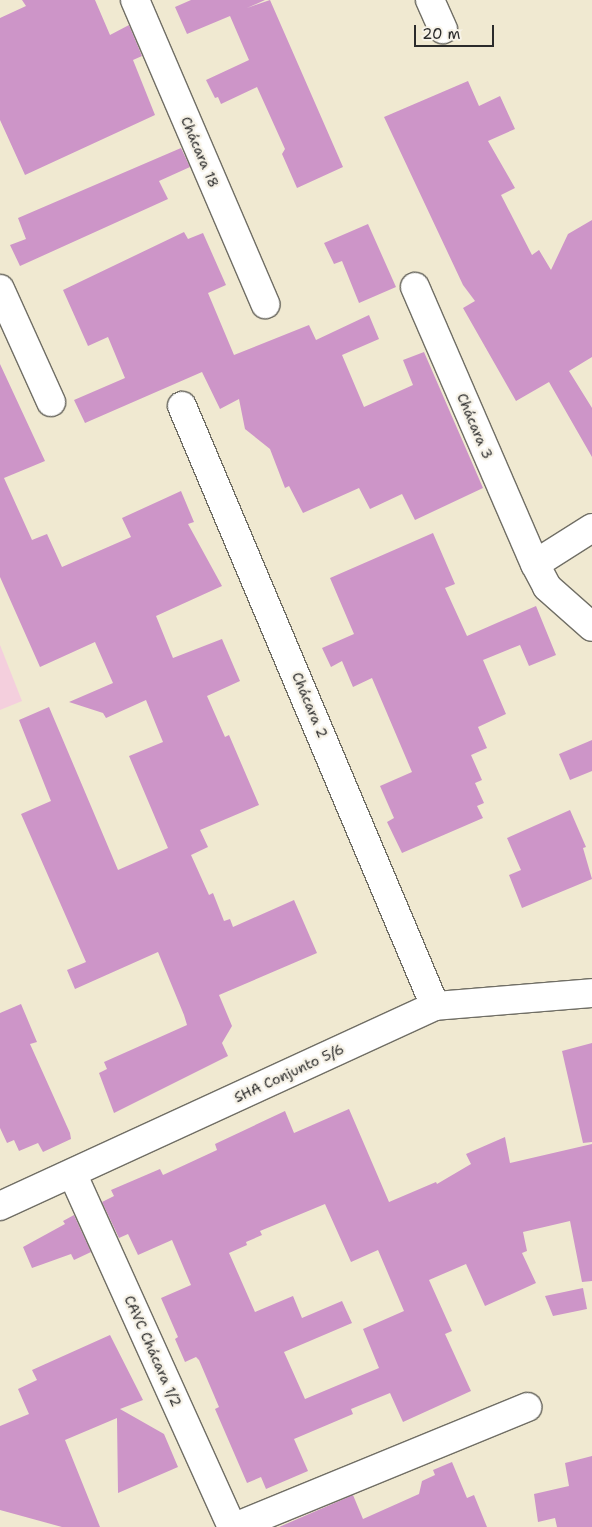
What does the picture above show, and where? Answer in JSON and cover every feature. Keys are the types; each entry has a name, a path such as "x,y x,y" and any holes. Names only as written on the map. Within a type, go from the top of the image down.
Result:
{"street":[{"name":"Chácara 18","path":"135,0 266,304"},
{"path":"430,0 443,28"},
{"name":"Chácara 3","path":"414,287 535,564 547,587 592,627"},
{"path":"0,289 51,402"},
{"name":"Chácara 2","path":"182,406 435,1006"},
{"path":"535,564 592,528"},
{"name":"SHA Conjunto 5/6","path":"1,1202 73,1175 435,1006 592,993"},
{"name":"CAVC Chácara 1/2","path":"73,1175 233,1527 526,1407"}],"shaded area":[{"path":"0,645 22,701 0,710"}],"building":[{"path":"22,0 95,0 110,35 129,25 142,56 133,60 155,115 25,175 0,120 0,18 26,6"},
{"path":"191,0 265,0 247,8 270,0 343,167 297,188 282,154 285,149 257,87 221,104 218,97 215,98 206,80 249,60 230,16 187,34 175,7"},
{"path":"468,81 479,106 500,96 515,129 488,141 515,188 501,195 532,255 539,250 551,270 568,234 592,220 592,357 569,371 592,408 592,457 549,382 516,401 463,308 475,301 463,285 384,117"},
{"path":"181,148 190,167 159,181 168,199 20,266 10,245 26,239 18,218"},
{"path":"368,224 396,287 359,303 342,261 334,264 324,243"},
{"path":"184,232 188,239 203,233 226,285 208,293 234,355 309,325 316,340 369,315 379,339 342,355 364,407 413,385 403,360 424,352 483,488 415,520 402,494 370,509 359,488 303,513 289,486 285,488 270,449 245,429 239,399 220,409 202,372 85,423 74,400 125,378 108,337 88,346 63,290"},
{"path":"0,364 45,461 4,478 32,540 47,534 62,567 131,537 122,518 181,491 194,522 188,524 222,586 156,616 173,658 222,639 240,681 207,696 225,737 229,735 259,805 200,830 208,847 191,855 209,895 213,893 224,921 230,919 233,927 294,900 317,953 219,995 232,1026 222,1043 228,1056 114,1113 99,1073 107,1069 104,1062 187,1025 158,952 75,989 67,970 86,962 21,814 51,801 19,720 49,707 118,870 168,848 129,756 163,742 146,700 106,718 103,713 69,702 113,683 95,642 40,667 0,577"},
{"path":"433,533 455,584 445,588 467,636 536,606 556,655 529,666 520,645 483,660 506,714 478,727 487,748 471,755 482,780 475,783 484,803 477,806 483,818 402,853 387,822 394,818 380,786 412,772 372,678 353,687 342,661 331,667 322,648 354,634 330,578"},
{"path":"592,740 592,771 570,780 559,754"},
{"path":"570,810 586,847 583,848 592,879 522,908 509,875 521,870 507,838"},
{"path":"21,1004 37,1042 30,1044 71,1139 43,1152 38,1143 19,1151 14,1140 7,1143 0,1128 0,1013"},
{"path":"592,1043 592,1142 583,1143 562,1051"},
{"path":"349,1109 389,1202 436,1182 437,1184 471,1164 466,1154 505,1137 510,1163 592,1144 592,1281 582,1282 570,1221 523,1232 527,1251 522,1253 536,1283 485,1306 466,1264 429,1280 452,1331 445,1334 471,1391 403,1422 390,1393 351,1409 353,1414 294,1439 308,1471 266,1489 261,1477 247,1483 215,1409 219,1407 199,1360 196,1357 185,1362 175,1339 178,1337 161,1298 191,1285 172,1240 138,1255 128,1234 119,1238 102,1202 114,1196 111,1190 160,1169 163,1175 217,1150 215,1144 285,1111 294,1133","holes":["325,1204 351,1262 378,1250 404,1311 363,1329 379,1368 305,1399 284,1352 352,1323 342,1301 302,1318 293,1296 255,1312 229,1253 247,1245 246,1242 262,1235 260,1231"]},
{"path":"74,1215 91,1252 74,1260 71,1254 32,1268 23,1247 65,1224 63,1221"},
{"path":"583,1288 587,1309 553,1316 545,1296"},
{"path":"110,1335 143,1400 120,1409 164,1434 178,1467 118,1493 117,1418 65,1440 100,1527 62,1527 0,1510 0,1426 29,1414 18,1389 37,1380 32,1370"},
{"path":"592,1456 592,1527 557,1527 555,1518 538,1522 534,1494 569,1486 565,1463"},
{"path":"452,1462 467,1498 474,1495 487,1527 279,1527 353,1495 363,1519 419,1494 422,1481 435,1475 433,1470"}]}
